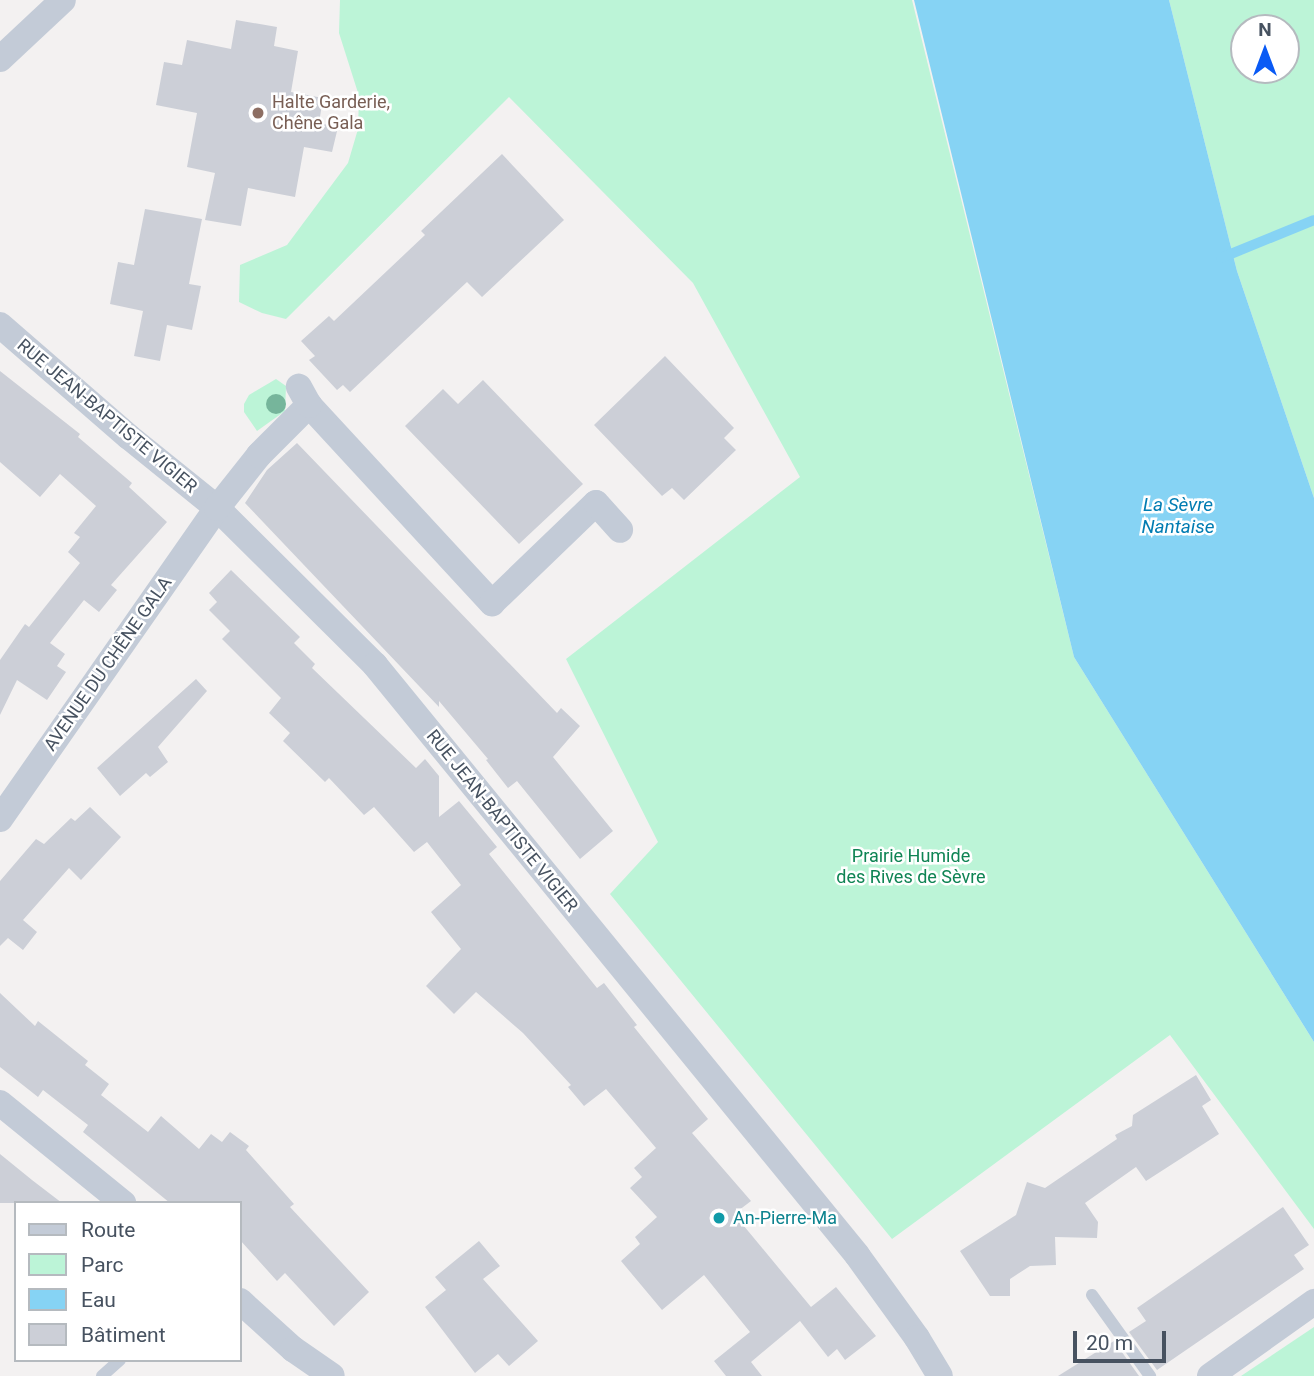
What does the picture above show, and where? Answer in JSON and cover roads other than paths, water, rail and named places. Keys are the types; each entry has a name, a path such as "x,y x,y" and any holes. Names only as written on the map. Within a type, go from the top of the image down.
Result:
{"street":[{"path":"0,59 63,0"},
{"name":"RUE JEAN-BAPTISTE VIGIER","path":"0,325 129,437 217,508 375,665 857,1255 917,1338 940,1376"},
{"name":"AVENUE DU CHÊNE GALA","path":"0,819 217,508 304,396 492,603 596,503 620,530"},
{"path":"0,1103 121,1201"},
{"path":"1210,1376 1314,1302"},
{"path":"242,1303 293,1349 332,1376"}],"lane":[{"path":"1092,1295 1150,1376"},
{"path":"102,1376 118,1362"}],"water":[{"name":"La Sèvre Nantaise","path":"914,0 1169,0 1237,271 1314,498 1314,1042 1074,657"}],"waterway":[{"path":"1221,258 1314,220"}],"place":[{"name":"Halte Garderie, Chêne Gala","path":"258,113"},
{"name":"An-Pierre-Ma","path":"719,1218"}],"park label":[{"name":"Prairie Humide des Rives de Sèvre","path":"911,867"}]}
